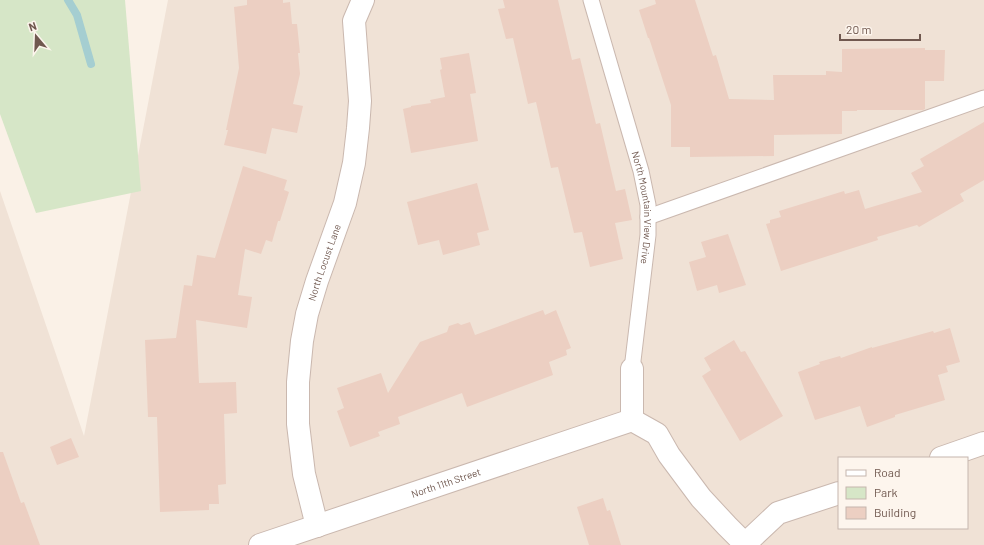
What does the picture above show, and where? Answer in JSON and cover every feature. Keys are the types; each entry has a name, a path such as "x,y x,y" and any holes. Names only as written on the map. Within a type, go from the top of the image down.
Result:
{"street":[{"name":"North Locust Lane","path":"317,526 304,474 298,424 298,382 302,341 307,314 317,281 345,203 354,163 360,101 354,20 362,0"},
{"name":"North Mountain View Drive","path":"632,369 632,420"},
{"name":"North 11th Street","path":"260,545 632,420"},
{"path":"632,420 657,434 669,455 701,498 746,544 778,513 838,493"},
{"path":"944,457 984,443"}],"lane":[{"name":"North Mountain View Drive","path":"591,0 641,171 648,205 648,235 632,369"},
{"path":"648,217 984,98"}],"shaded area":[{"path":"168,0 984,0 984,545 0,545 0,191 84,436"}],"green space":[{"path":"0,0 125,0 141,191 36,213 0,114"}],"building":[{"path":"247,0 283,0 283,3 290,2 292,24 297,24 300,53 298,53 300,74 293,104 303,106 297,133 272,128 266,154 224,145 239,68 234,7 247,5"},
{"path":"503,0 558,0 572,60 580,58 596,124 600,123 616,191 625,189 632,220 615,223 623,259 590,267 582,232 574,233 558,167 551,168 536,102 528,104 513,38 506,39 498,9 505,8"},
{"path":"655,0 695,0 713,56 716,55 729,99 774,100 773,75 826,75 826,71 842,72 842,49 925,48 925,50 945,50 944,81 925,81 925,109 923,110 842,111 842,134 774,135 774,156 690,157 690,147 671,147 671,105 639,10 656,4"},
{"path":"469,53 476,93 470,94 478,141 411,153 403,109 411,106 431,103 430,100 445,97 440,70 442,69 440,58"},
{"path":"984,122 984,180 960,194 964,201 919,227 917,225 877,237 878,240 781,271 766,224 770,223 770,220 781,217 779,211 844,191 845,194 859,190 865,209 922,192 911,173 924,166 920,159"},
{"path":"243,166 287,180 284,190 289,192 272,242 266,240 261,254 245,249 238,295 252,297 247,328 196,320 199,383 236,382 237,413 224,414 226,484 218,485 219,504 209,504 209,510 160,512 157,417 148,417 145,340 176,338 184,285 192,286 197,255 215,258"},
{"path":"477,183 489,230 477,233 480,245 443,255 439,240 418,245 407,202"},
{"path":"728,234 746,285 719,293 717,285 697,291 689,262 706,257 701,242"},
{"path":"543,310 545,315 556,310 571,348 566,350 567,355 549,362 553,375 467,407 462,393 398,417 400,424 378,432 380,436 350,447 337,411 344,408 337,388 381,373 388,393 420,342 447,332 449,326 458,323 461,325 470,322 475,335"},
{"path":"950,328 960,362 946,366 948,372 938,375 945,400 895,415 895,417 867,427 860,406 815,420 798,372 820,364 819,362 840,356 841,358 872,347"},
{"path":"734,340 741,352 745,351 783,416 740,441 702,376 711,370 704,358"},
{"path":"71,438 79,457 57,465 50,447"},
{"path":"0,452 3,452 21,503 24,502 40,545 0,545"},
{"path":"603,498 607,511 610,510 621,545 589,545 577,507"}],"waterway":[{"path":"68,0 77,15 91,64"}]}
